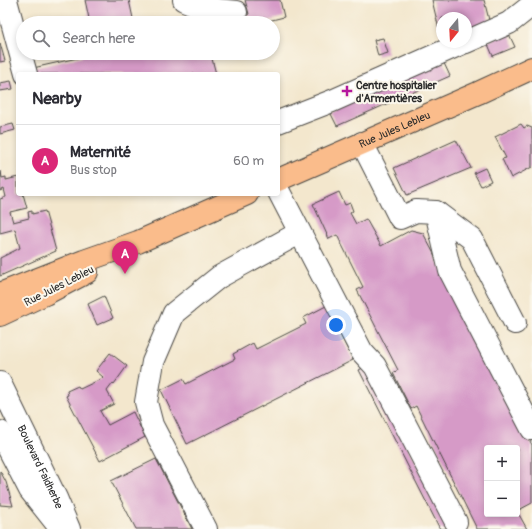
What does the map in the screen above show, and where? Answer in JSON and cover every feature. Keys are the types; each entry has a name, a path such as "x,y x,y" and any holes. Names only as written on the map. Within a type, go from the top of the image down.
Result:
{"main road":[{"name":"Rue Jules Lebleu","path":"280,179 532,68"},
{"name":"Rue Jules Lebleu","path":"0,294 84,261 138,242 242,196"},
{"name":"Rue Jules Lebleu","path":"0,315 63,286 138,242"}],"street":[{"path":"6,0 16,37"},
{"path":"184,0 206,9 236,12"},
{"path":"472,39 509,23 532,5"},
{"path":"280,121 332,101 452,48"},
{"path":"22,60 25,72"},
{"path":"362,143 400,218 416,212 436,212 472,239 515,323"},
{"path":"280,194 362,352 375,366 456,522"},
{"path":"436,212 450,271 532,429"},
{"path":"206,529 152,425 146,402 154,362 174,313 218,277 299,233"},
{"name":"Boulevard Faidherbe","path":"0,383 56,498 69,529"},
{"name":"Boulevard Faidherbe","path":"0,432 30,490 61,529"}],"building":[{"path":"85,0 129,0 132,16 88,16"},
{"path":"245,0 280,0 284,17 245,16 249,14"},
{"path":"432,0 484,0 490,24 472,28 472,12 436,12 436,17"},
{"path":"508,32 515,47 493,56 487,42"},
{"path":"383,38 388,53 378,56 374,40"},
{"path":"0,43 5,61 0,62"},
{"path":"69,60 212,60 215,72 34,72 33,68"},
{"path":"443,61 450,76 337,126 330,112"},
{"path":"11,81 13,89 0,91 0,83"},
{"path":"13,124 15,130 0,134 0,127"},
{"path":"521,124 524,128 527,126 532,128 532,167 511,178 502,159 506,158 495,137"},
{"path":"456,140 471,168 407,195 394,168"},
{"path":"485,168 491,181 481,186 474,173"},
{"path":"1,171 2,178 6,177 6,180 16,178 16,196 24,196 27,208 10,212 13,222 29,218 28,212 32,211 32,214 45,211 56,251 0,276 0,258 20,248 15,229 0,233 0,199 6,197 4,189 0,191"},
{"path":"339,192 345,205 350,203 353,211 350,213 356,224 366,219 381,246 411,230 423,233 532,445 532,503 520,509 520,445 484,445 484,517 520,516 527,529 477,529 416,406 411,409 393,373 398,370 357,290 363,287 337,235 329,239 313,204"},
{"path":"104,296 113,318 97,325 88,304"},
{"path":"326,306 353,360 187,444 161,390 183,379 186,384 235,359 233,354 253,343 256,349 306,324 303,318"},
{"path":"110,353 127,366 107,391 114,404 100,411 108,425 133,412 145,437 100,461 66,396 68,395 67,391 78,386 80,389 101,379 103,377 96,371"},
{"path":"368,365 449,529 440,529 359,370"},
{"path":"156,459 192,529 136,529 111,481"},
{"path":"0,471 6,482 13,506 0,505"}],"place":[{"name":"Centre hospitalier d'Armentières","path":"347,91"},
{"name":"Maternité","path":"125,274"}]}
